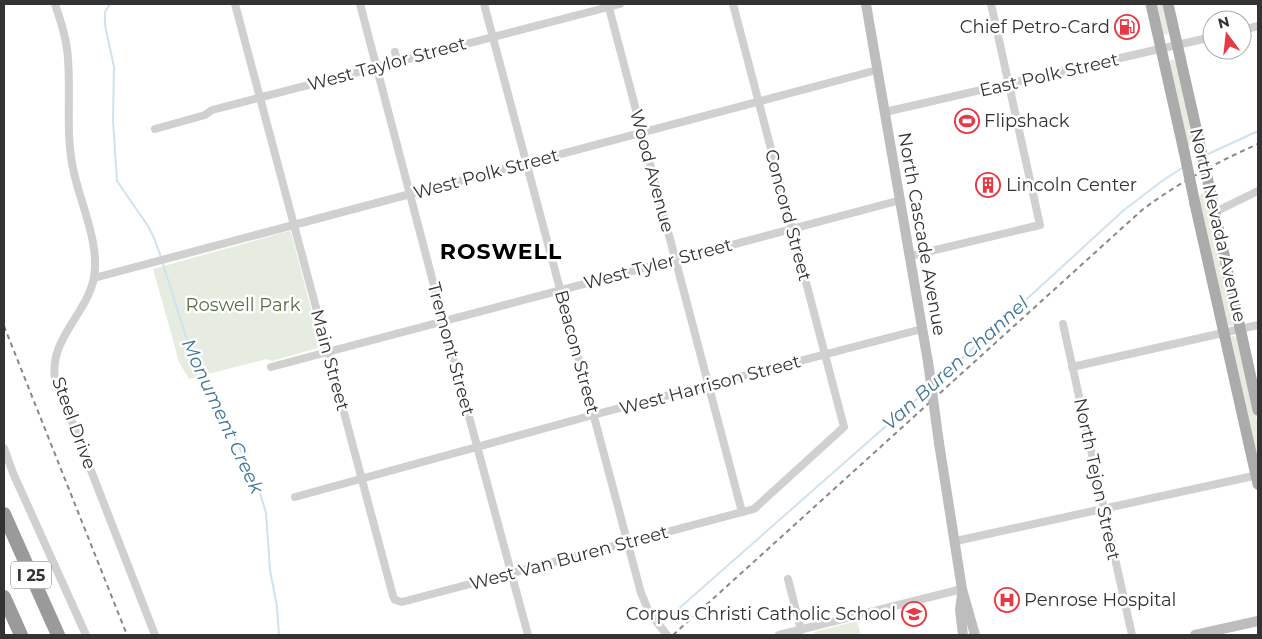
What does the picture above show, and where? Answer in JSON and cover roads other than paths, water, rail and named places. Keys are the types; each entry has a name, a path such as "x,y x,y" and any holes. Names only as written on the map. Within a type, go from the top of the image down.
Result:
{"highway":[{"name":"I 25","path":"4,514 58,635"},
{"name":"I 25","path":"4,597 21,635"}],"main road":[{"name":"North Cascade Avenue","path":"866,4 928,362 962,589 974,635"},
{"name":"North Nevada Avenue","path":"1151,4 1258,478"},
{"name":"North Nevada Avenue","path":"1168,4 1258,410"},
{"name":"North Cascade Avenue","path":"962,589 960,610 963,632"},
{"path":"1195,635 1258,622"}],"street":[{"name":"Steel Drive","path":"55,4 67,46 71,159 93,246 94,278 83,305 57,350 54,364 55,378 155,635"},
{"name":"Main Street","path":"235,4 395,600"},
{"name":"Tremont Street","path":"360,4 528,635"},
{"name":"Beacon Street","path":"484,4 644,602 657,624 667,635"},
{"name":"West Taylor Street","path":"155,129 205,115 212,110 608,5 620,4"},
{"name":"Concord Street","path":"733,4 844,427"},
{"path":"910,256 1040,225 990,4"},
{"name":"Wood Avenue","path":"608,5 742,512"},
{"name":"East Polk Street","path":"885,112 1202,40"},
{"path":"395,52 397,62"},
{"name":"West Polk Street","path":"94,278 877,70"},
{"path":"1215,212 1258,191"},
{"name":"West Tyler Street","path":"271,367 901,200"},
{"name":"North Tejon Street","path":"1063,324 1132,635"},
{"path":"1072,367 1258,325"},
{"name":"West Harrison Street","path":"295,496 593,415 922,329"},
{"name":"West Van Buren Street","path":"395,600 402,602 754,509 844,427"},
{"path":"4,448 13,473 86,635"},
{"path":"956,541 1104,508 1258,478"},
{"path":"788,579 798,632"},
{"path":"779,635 798,632 962,589"}],"waterway":[{"name":"Monument Creek","path":"110,4 105,12 105,25 114,67 113,120 117,181 148,226 161,257"},
{"name":"Van Buren Channel","path":"1206,155 1258,131"},
{"name":"Van Buren Channel","path":"935,383 1124,210 1182,168"},
{"name":"Monument Creek","path":"162,261 193,359 213,391 260,493 266,513 270,570 277,607 279,635"},
{"name":"Van Buren Channel","path":"667,619 928,389"}],"railway":[{"path":"673,635 1142,210 1198,174 1258,144"},
{"path":"4,326 127,635"}],"place":[{"name":"Chief Petro-Card","path":"1127,27"},
{"name":"Flipshack","path":"967,121"},
{"name":"Lincoln Center","path":"988,185"},
{"name":"Penrose Hospital","path":"1007,600"},
{"name":"Corpus Christi Catholic School","path":"914,614"}],"district":[{"name":"ROSWELL","path":"501,251"}],"park label":[{"name":"Roswell Park","path":"243,305"}]}
